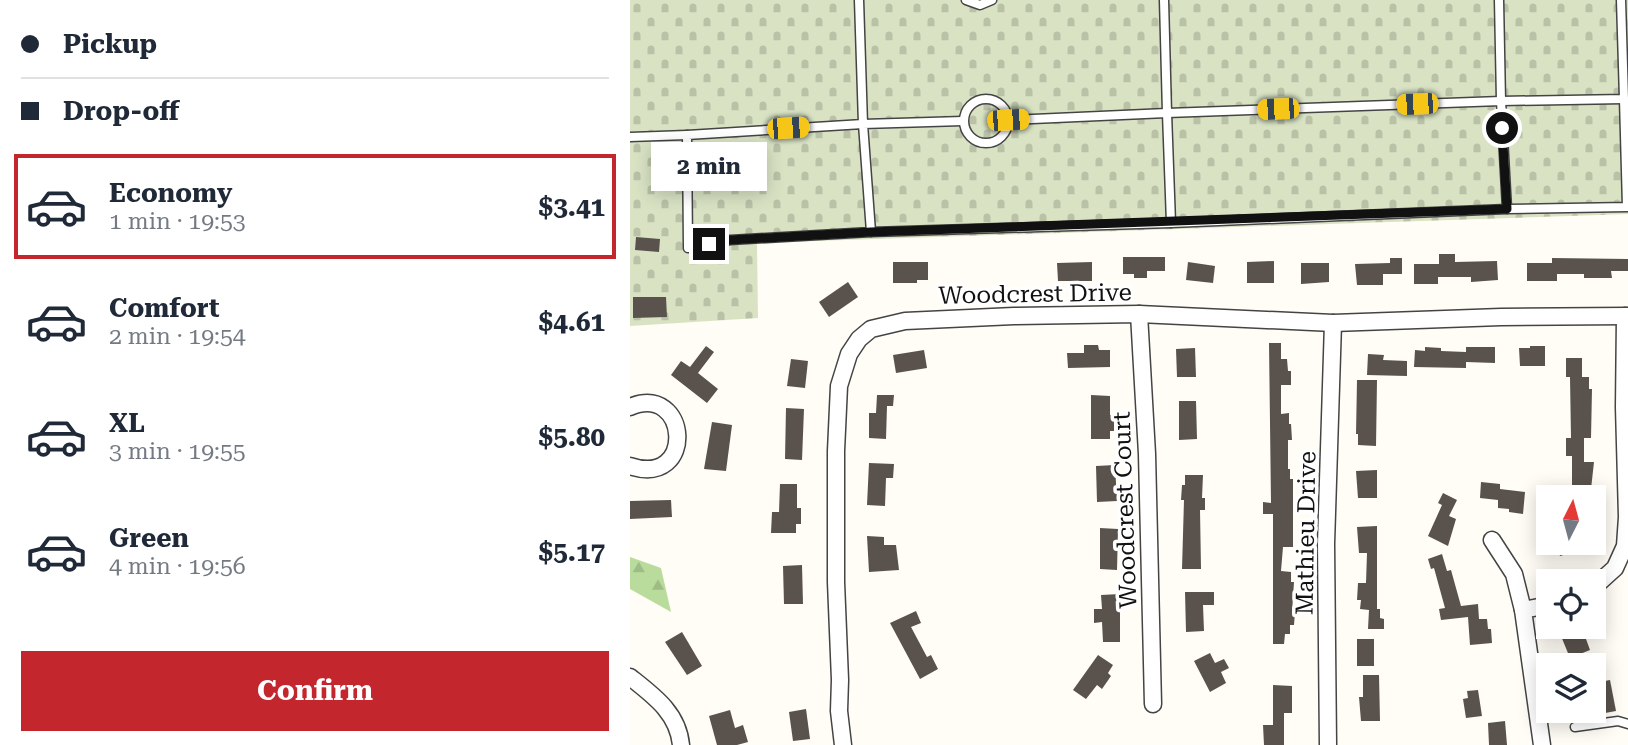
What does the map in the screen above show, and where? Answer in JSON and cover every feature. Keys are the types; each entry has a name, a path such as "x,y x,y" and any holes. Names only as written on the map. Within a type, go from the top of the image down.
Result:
{"street":[{"name":"Woodcrest Drive","path":"844,745 839,710 836,451 839,386 845,362 854,346 870,329 905,321 1139,314 1333,323 1627,316"},
{"name":"Woodcrest Court","path":"1139,314 1147,454 1153,704"},
{"path":"1606,576 1615,568 1625,546 1627,517 1624,407 1627,316"},
{"name":"Mathieu Drive","path":"1328,745 1326,544 1333,323"},
{"path":"630,407 649,403 668,412 678,430 679,440 670,459 662,466 641,469 630,466"},
{"path":"1492,540 1514,574 1523,610 1542,745"},
{"path":"1523,610 1536,608"},
{"path":"630,677 662,702 679,730 681,745"}],"lane":[{"path":"859,0 863,124 871,232"},
{"path":"966,0 980,5 992,0"},
{"path":"1164,0 1171,223"},
{"path":"1499,0 1507,209"},
{"path":"687,135 688,248 730,240 871,232 1627,206 1620,0"},
{"path":"981,99 989,99 1002,106 1008,120 1004,134 993,142 986,143 979,142 968,134 963,121 968,107 981,99"},
{"path":"1008,120 1501,101 1624,99"},
{"path":"630,137 963,121"},
{"path":"1575,727 1618,721 1628,723"}],"green space":[{"path":"630,0 1628,0 1628,214 757,243 758,318 630,326"},
{"path":"630,557 661,568 671,612 630,589"}],"building":[{"path":"636,237 660,239 659,252 635,250"},
{"path":"1439,254 1455,254 1455,262 1497,261 1498,280 1471,282 1471,277 1438,277 1438,284 1414,284 1414,264 1439,264"},
{"path":"1123,257 1165,257 1165,271 1147,271 1147,278 1134,278 1134,274 1123,274"},
{"path":"1390,258 1402,258 1402,274 1383,274 1383,285 1357,285 1355,264 1390,263"},
{"path":"1552,258 1628,259 1628,271 1611,271 1612,278 1557,274 1557,281 1527,281 1527,263 1552,263"},
{"path":"1274,261 1274,283 1247,283 1247,262"},
{"path":"893,262 928,262 928,280 893,283"},
{"path":"1092,262 1092,281 1058,281 1057,263"},
{"path":"1188,262 1215,266 1213,283 1186,280"},
{"path":"1301,263 1329,263 1329,282 1301,284"},
{"path":"848,282 858,297 829,317 819,302"},
{"path":"633,297 666,297 667,317 633,318"},
{"path":"1269,343 1281,343 1281,359 1287,359 1288,371 1291,371 1291,385 1281,385 1281,414 1289,413 1291,424 1288,469 1290,479 1293,479 1293,547 1283,547 1281,571 1291,572 1291,582 1294,582 1292,612 1295,612 1294,625 1290,625 1290,634 1285,634 1284,644 1273,644 1273,514 1263,514 1263,502 1271,503"},
{"path":"1084,345 1098,345 1099,350 1110,350 1110,367 1068,368 1067,353 1084,353"},
{"path":"706,346 714,352 698,373 718,389 707,403 671,375 681,361 690,367"},
{"path":"1545,346 1545,366 1520,366 1519,348"},
{"path":"1425,347 1466,352 1466,347 1495,347 1495,363 1466,362 1466,368 1414,367 1415,350 1425,351"},
{"path":"1195,348 1196,377 1177,377 1176,349"},
{"path":"924,350 927,368 896,373 893,355"},
{"path":"1368,354 1384,355 1383,360 1407,361 1407,376 1367,375"},
{"path":"1566,358 1582,358 1582,377 1589,377 1589,389 1592,389 1591,438 1584,438 1584,462 1594,462 1591,485 1572,485 1572,456 1566,456 1566,438 1571,438 1570,377 1566,377"},
{"path":"791,359 808,361 805,388 787,386"},
{"path":"1357,380 1377,380 1376,446 1358,445"},
{"path":"877,395 894,395 893,406 887,406 886,439 869,438 869,413 876,413"},
{"path":"1091,395 1110,396 1110,415 1114,415 1114,431 1110,431 1110,439 1091,439"},
{"path":"1179,401 1196,401 1197,439 1179,440"},
{"path":"786,408 804,409 802,460 785,459"},
{"path":"712,422 732,425 726,471 704,469"},
{"path":"869,463 894,464 893,478 886,478 885,506 867,505"},
{"path":"1115,465 1117,501 1097,502 1096,466"},
{"path":"1377,470 1377,498 1358,498 1356,471"},
{"path":"1185,475 1203,475 1202,498 1205,498 1205,510 1200,510 1201,569 1182,569 1184,500 1181,500"},
{"path":"1481,482 1500,484 1500,489 1525,492 1523,514 1498,508 1498,500 1480,498"},
{"path":"780,484 797,484 797,508 801,508 801,524 796,524 796,533 771,533 772,512 779,512"},
{"path":"1443,493 1457,500 1449,516 1456,519 1448,546 1428,536 1442,505 1438,503"},
{"path":"671,500 672,517 630,519 630,501"},
{"path":"1377,526 1377,609 1380,609 1380,618 1384,619 1384,629 1368,629 1369,610 1360,609 1361,600 1357,600 1358,583 1366,583 1367,553 1359,553 1357,527"},
{"path":"1100,528 1118,529 1117,570 1100,569"},
{"path":"867,536 884,537 884,545 896,545 899,570 869,572"},
{"path":"1442,554 1447,571 1451,570 1461,606 1478,604 1479,619 1487,619 1492,643 1470,645 1468,617 1441,620 1439,609 1445,608 1434,568 1431,569 1428,559"},
{"path":"802,565 803,604 784,604 783,566"},
{"path":"1185,592 1214,592 1214,605 1203,605 1204,631 1186,632"},
{"path":"1120,594 1120,642 1103,642 1102,622 1094,623 1094,609 1102,609 1101,595"},
{"path":"916,611 921,623 911,627 927,657 931,655 938,669 920,679 890,623"},
{"path":"682,632 702,666 687,675 665,642"},
{"path":"1357,639 1374,639 1374,666 1357,666"},
{"path":"1562,639 1586,639 1590,650 1568,653"},
{"path":"1210,653 1215,663 1224,659 1229,668 1221,672 1226,683 1210,692 1194,661"},
{"path":"1098,655 1113,665 1108,673 1111,676 1102,689 1097,685 1086,699 1073,690"},
{"path":"1363,675 1379,675 1380,721 1361,721 1359,697 1363,697"},
{"path":"1610,680 1616,711 1606,713 1606,681"},
{"path":"1273,685 1292,686 1292,713 1284,713 1284,745 1264,745 1263,725 1273,725"},
{"path":"1478,690 1482,716 1466,718 1463,699 1468,698 1467,691"},
{"path":"806,709 810,739 793,741 789,712"},
{"path":"730,710 735,728 743,725 748,742 717,745 709,716"},
{"path":"1505,721 1507,745 1489,745 1488,723"}],"route":[{"path":"709,244 730,240 871,232 1507,209 1502,128"}]}
